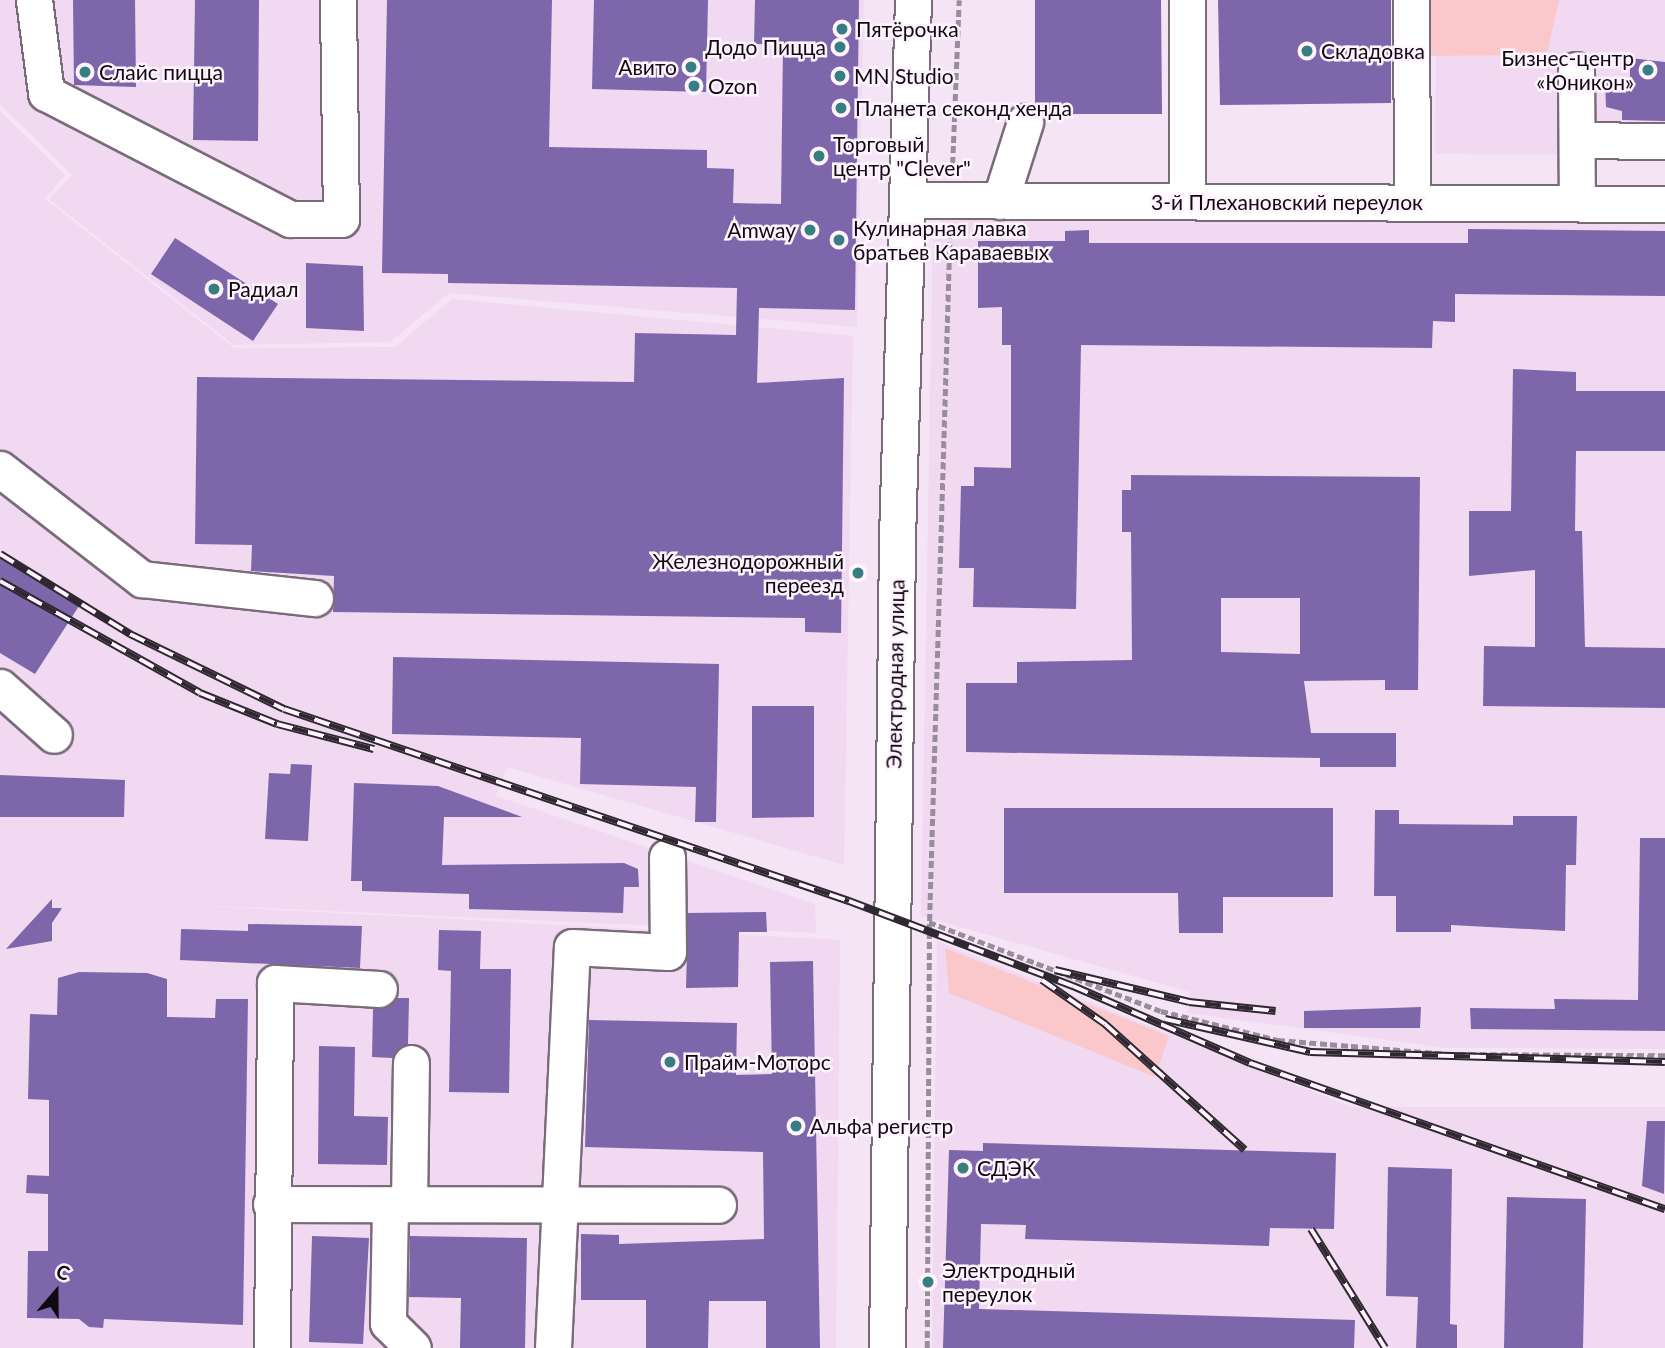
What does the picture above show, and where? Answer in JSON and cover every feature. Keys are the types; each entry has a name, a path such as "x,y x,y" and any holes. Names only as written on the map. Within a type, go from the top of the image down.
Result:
{"street":[{"path":"34,0 46,93 290,219 341,219 338,0"},
{"name":"Электродная улица","path":"887,1348 888,1008 913,0"},
{"path":"1187,0 1187,201"},
{"path":"1411,0 1412,203"},
{"path":"1576,70 1577,204"},
{"path":"1000,201 1025,122"},
{"path":"1577,140 1665,141"},
{"name":"3-й Плехановский переулок","path":"909,200 1665,204"},
{"path":"0,469 142,579 314,598"},
{"path":"0,687 54,735"},
{"path":"553,1348 555,1205 572,947 668,952 667,857"},
{"path":"272,1348 271,1205 275,984 379,989"},
{"path":"411,1063 388,1323 413,1348"},
{"path":"271,1205 718,1205"}],"path":[{"path":"952,183 959,0"},
{"path":"927,1348 929,922 950,218"},
{"path":"929,922 1161,1011 1278,1040 1448,1054 1665,1055"}],"shaded area":[{"path":"0,0 864,0 857,327 449,293 390,342 234,345 49,199 72,175 0,104"},
{"path":"1427,0 1559,0 1547,55 1427,56"},
{"path":"1559,0 1665,0 1665,155 1435,154 1436,56 1547,55"},
{"path":"0,111 65,175 45,199 234,348 395,347 452,299 853,336 844,865 507,767 496,796 815,904 816,933 131,902 840,940 836,1348 0,1348"},
{"path":"943,216 1665,217 1665,1049 1446,1048 1188,1013 1190,992 921,916 933,232"},
{"path":"937,941 1352,1107 1665,1107 1665,1348 932,1348"},
{"path":"945,948 1169,1036 1155,1077 949,993"}],"building":[{"path":"73,0 135,0 136,87 74,85"},
{"path":"195,0 259,0 258,141 193,140"},
{"path":"387,0 552,0 549,147 707,150 707,168 734,169 733,203 781,204 783,44 754,44 755,0 859,0 855,310 759,308 757,383 844,378 841,633 805,632 805,618 333,612 334,576 251,571 252,545 195,544 197,377 634,382 635,333 736,335 737,288 448,283 448,274 382,273"},
{"path":"594,0 708,0 706,92 592,89"},
{"path":"1035,0 1161,0 1162,114 1043,114 1035,106"},
{"name":"Складовка","path":"1218,0 1391,0 1391,103 1220,105"},
{"name":"Бизнес-центр «Юникон»","path":"1630,58 1665,62 1665,121 1622,120 1622,111 1606,107 1605,81 1630,79"},
{"path":"1468,229 1665,231 1665,296 1455,294 1455,322 1433,321 1432,348 1081,345 1076,609 973,607 974,568 959,568 961,486 974,486 974,467 1011,468 1011,345 1002,345 1002,307 978,308 978,241 1065,241 1065,231 1089,230 1089,243 1468,243"},
{"name":"Радиал","path":"175,238 278,304 253,341 151,274"},
{"path":"306,263 363,266 364,331 306,328"},
{"path":"1513,369 1576,372 1576,391 1665,391 1665,451 1576,451 1575,531 1582,531 1585,647 1665,648 1665,708 1483,706 1484,646 1535,647 1535,570 1469,576 1469,511 1511,511"},
{"path":"1131,475 1420,477 1418,690 1385,690 1385,680 1304,681 1311,733 1396,733 1396,767 1320,767 1320,758 966,752 966,683 1017,683 1017,662 1132,660 1131,532 1122,532 1122,490 1131,490","holes":["1221,598 1300,598 1300,654 1221,652"]},
{"path":"0,557 79,606 35,674 0,653"},
{"path":"393,657 719,664 716,822 695,822 696,787 580,784 581,738 392,734"},
{"path":"752,706 814,706 814,817 752,818"},
{"path":"291,764 312,765 308,841 265,839 269,773 290,774"},
{"path":"0,775 125,780 124,817 0,817"},
{"path":"354,783 438,786 522,817 444,817 442,865 624,863 638,869 639,887 624,887 623,913 469,909 469,894 362,891 362,881 351,881"},
{"path":"1004,808 1333,808 1333,897 1223,897 1223,933 1179,933 1178,893 1004,893"},
{"path":"1375,810 1399,810 1399,824 1513,825 1513,816 1577,816 1576,865 1566,865 1565,931 1451,925 1451,932 1396,932 1396,896 1374,896"},
{"path":"1640,838 1665,838 1665,1031 1471,1029 1470,1008 1555,1009 1554,999 1638,1000"},
{"path":"52,899 52,908 62,908 52,923 52,941 6,949"},
{"path":"766,912 767,932 739,932 738,987 686,988 688,913"},
{"path":"248,924 362,926 360,968 180,960 181,929 248,931"},
{"path":"439,930 481,931 480,969 511,969 509,1093 449,1092 451,971 438,970"},
{"path":"813,961 820,1348 766,1348 766,1301 709,1301 708,1348 646,1348 646,1300 581,1300 581,1234 619,1235 619,1244 764,1239 763,1152 585,1147 589,1020 737,1023 736,1075 772,1074 770,962"},
{"path":"79,972 147,973 167,979 167,1017 215,1018 216,999 248,999 243,1325 104,1319 103,1328 89,1327 79,1319 27,1318 28,1251 48,1251 48,1194 26,1193 27,1175 49,1176 49,1100 28,1099 30,1014 57,1015 58,978"},
{"path":"397,998 409,998 408,1044 392,1058 372,1057 373,1009"},
{"path":"1421,1007 1420,1028 1304,1028 1304,1011"},
{"path":"319,1046 355,1047 354,1116 388,1117 387,1165 318,1164"},
{"path":"1647,1121 1665,1121 1664,1194 1642,1186"},
{"path":"983,1143 1336,1153 1334,1229 1270,1228 1269,1246 1025,1239 1026,1225 981,1224 979,1309 1355,1320 1354,1348 943,1348 949,1150 983,1151"},
{"path":"1388,1167 1452,1169 1450,1324 1457,1325 1457,1348 1416,1348 1418,1297 1386,1296"},
{"path":"1507,1197 1586,1199 1583,1348 1504,1348"},
{"path":"312,1236 369,1238 363,1344 309,1342"},
{"path":"410,1236 527,1238 525,1348 460,1348 461,1298 409,1297"}],"railway":[{"path":"0,554 130,634 284,709 849,901 1073,986 1250,1063 1665,1209"},
{"path":"0,581 200,693 277,724 374,749"},
{"path":"1055,970 1189,1002 1276,1011"},
{"path":"1042,980 1105,1024 1245,1150"},
{"path":"1165,1019 1310,1052 1665,1062"},
{"path":"1311,1229 1385,1348"}],"place":[{"name":"Пятёрочка","path":"842,29"},
{"name":"Додо Пицца","path":"840,47"},
{"name":"Складовка","path":"1307,51"},
{"name":"Авито","path":"691,67"},
{"name":"Бизнес-центр «Юникон»","path":"1648,70"},
{"name":"Слайс пицца","path":"85,72"},
{"name":"MN Studio","path":"840,76"},
{"name":"Ozon","path":"694,86"},
{"name":"Планета секонд хенда","path":"841,108"},
{"name":"Торговый центр \"Clever\"","path":"819,156"},
{"name":"Amway","path":"810,230"},
{"name":"Кулинарная лавка братьев Караваевых","path":"839,240"},
{"name":"Радиал","path":"214,289"},
{"name":"Железнодорожный переезд","path":"858,573"},
{"name":"Прайм-Моторс","path":"670,1062"},
{"name":"Альфа регистр","path":"796,1126"},
{"name":"СДЭК","path":"963,1168"},
{"name":"Электродный переулок","path":"928,1282"}]}
